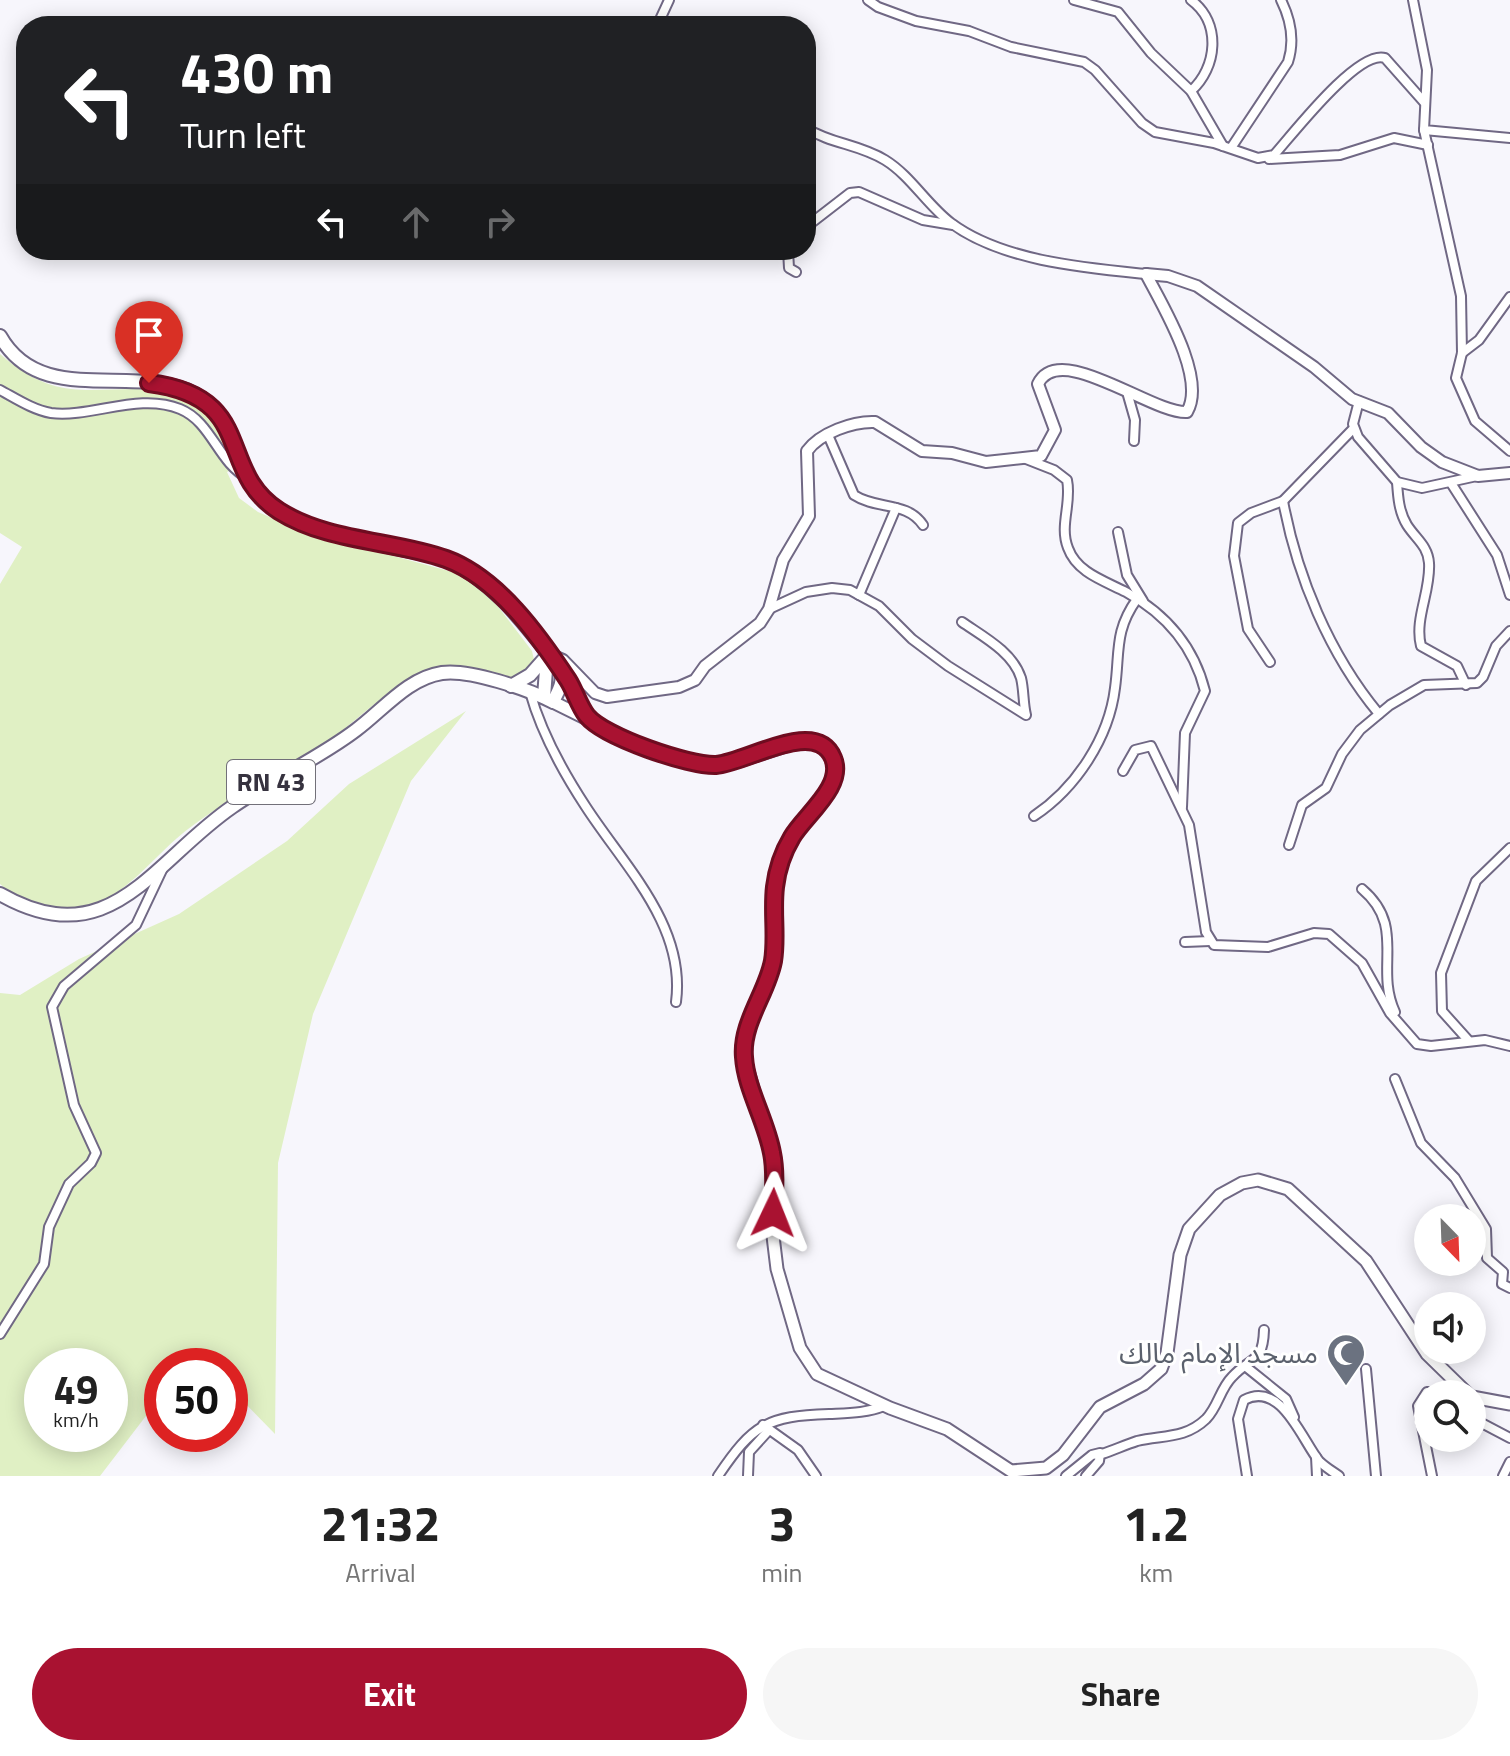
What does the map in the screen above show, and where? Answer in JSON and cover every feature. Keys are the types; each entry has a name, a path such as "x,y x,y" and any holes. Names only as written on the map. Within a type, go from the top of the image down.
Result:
{"main road":[{"path":"0,336 14,355 51,376 172,386 197,395 225,425 264,499 297,520 446,559 466,569 501,596 559,667 587,717"},
{"path":"511,686 530,675 547,656"},
{"path":"547,656 548,700"},
{"path":"548,700 561,681 559,667"},
{"name":"RN 43","path":"0,894 24,908 50,916 90,913 133,891 234,805 355,731 420,680 445,672 511,686 548,700"},
{"path":"548,700 648,749 693,764 739,761 804,740 820,744 835,760 835,775 829,790 799,825 781,861 775,887 772,965 748,1029 743,1053 774,1163 772,1228 775,1258 804,1358 827,1380 884,1406 947,1429 1014,1473 1035,1471 1055,1462 1100,1407 1144,1384 1161,1369 1167,1353 1180,1255 1189,1229 1220,1195 1242,1183 1258,1180 1288,1189 1366,1261 1427,1354 1454,1380"},
{"path":"1486,1399 1510,1404"}],"street":[{"path":"868,0 878,7 916,21 969,31 1011,47 1084,62 1147,127 1163,135 1227,147 1268,159 1323,158 1357,153 1394,138 1428,145"},
{"path":"1074,0 1118,12 1151,53 1191,91 1227,147"},
{"path":"1191,0 1208,23 1213,51 1208,75 1191,91"},
{"path":"1227,147 1288,62 1292,35 1281,0"},
{"path":"1413,0 1426,59 1424,130 1459,284 1462,353 1456,368 1459,389 1475,421 1508,446"},
{"path":"1268,159 1350,74 1374,57 1385,58 1424,102"},
{"path":"1424,130 1510,138"},
{"path":"816,134 863,149 888,161 967,234 1062,265 1168,276 1197,286 1359,401 1388,413 1430,454 1478,476"},
{"path":"816,219 850,193 859,192 923,220 954,225"},
{"path":"789,260 789,268 796,272"},
{"path":"547,656 563,660 601,696 625,697 679,687 695,680 705,666 760,623 769,609 783,560 809,516 807,451 828,435 856,424 875,422 922,451 952,453 986,462 1041,456 1055,430 1039,389 1044,375 1057,369 1076,371 1183,413 1190,407 1183,345 1146,274"},
{"path":"1462,353 1479,340 1510,297"},
{"path":"0,390 54,413 146,405 178,408 204,428 230,466 252,481"},
{"path":"1127,392 1135,420 1134,441"},
{"path":"1359,401 1354,428 1362,445 1397,482 1422,488 1478,476 1510,473"},
{"path":"1270,662 1248,629 1237,580 1234,543 1243,517 1283,501 1313,474 1339,441 1354,428"},
{"path":"828,435 854,495 914,513 923,525"},
{"path":"1021,457 1054,470 1067,480 1064,534 1076,563 1137,599 1186,643 1205,691 1189,719 1184,739 1182,811"},
{"path":"1397,482 1403,516 1424,545 1429,562 1428,591 1419,626 1421,646 1457,666 1466,685"},
{"path":"1451,483 1497,555 1510,595"},
{"path":"1283,501 1291,547 1324,627 1354,682 1379,714"},
{"path":"859,595 896,508"},
{"path":"1118,532 1127,575 1148,607"},
{"path":"769,609 798,594 817,590 841,588 859,595 879,606 933,655 1026,715 1021,703 1022,683 1016,668 998,648 962,622"},
{"path":"1034,816 1077,775 1107,728 1114,696 1121,627 1137,599"},
{"path":"1289,845 1303,802 1326,788 1350,743 1379,714 1424,685 1466,685 1483,677 1496,646 1510,631"},
{"path":"529,691 537,717 578,793 657,912 677,969 676,1002"},
{"path":"1123,771 1132,753 1150,746 1189,825 1210,941"},
{"path":"1468,1040 1442,1011 1441,973 1476,881 1510,848"},
{"path":"0,1334 44,1264 49,1227 69,1184 91,1163 96,1153 74,1105 64,1054 53,1023 54,1001 64,986 136,925 165,863"},
{"path":"1362,889 1373,898 1386,920 1388,991 1401,1028"},
{"path":"1185,942 1210,941 1227,948 1268,947 1314,933 1329,934 1362,963 1401,1028 1421,1045 1493,1040 1510,1046"},
{"path":"1395,1079 1421,1143 1461,1187 1486,1229 1487,1258 1503,1272 1502,1284 1510,1288"},
{"path":"1066,1476 1092,1455 1138,1441 1183,1434 1195,1427 1208,1417 1227,1382 1263,1349 1264,1330"},
{"path":"1245,1366 1286,1399 1295,1422 1316,1457 1339,1476"},
{"path":"1366,1369 1376,1476"},
{"path":"1247,1476 1238,1419 1244,1400 1257,1396 1271,1400 1295,1422"},
{"path":"718,1476 738,1448 766,1428 797,1413 846,1414 884,1406"},
{"path":"1486,1425 1510,1438"},
{"path":"748,1476 749,1452 766,1428"},
{"path":"766,1428 798,1450 816,1476"},
{"path":"1427,1452 1432,1476"},
{"path":"1086,1476 1102,1454"},
{"path":"1316,1457 1317,1476"},
{"path":"1503,1476 1510,1462"}],"green space":[{"path":"0,354 16,367 51,385 88,390 160,391 193,402 212,420 238,467 227,472 239,498 258,512 305,532 460,574 487,592 532,651 535,664 513,679 455,667 436,668 420,674 320,747 193,826 136,877 104,900 91,906 67,910 43,906 20,897 0,884 0,584 22,547 0,533"},
{"path":"466,711 411,781 313,1014 278,1163 275,1434 248,1406 248,1348 144,1348 144,1419 128,1439 128,1348 24,1348 24,1452 118,1452 100,1476 0,1476 0,993 20,995 79,959 179,914 287,841 349,784"}],"place":[{"name":"مسجد الإمام مالك","path":"1346,1387"}],"route":[{"path":"149,383 184,389 206,402 225,425 255,486 264,499 279,511 297,520 350,536 446,559 484,581 518,615 557,664 572,685 587,717 606,728 648,749 693,764 717,765 739,761 780,745 804,740 820,744 831,754 835,760 835,775 829,790 799,825 781,861 775,887 772,965 744,1042 747,1075 772,1150 773,1213"}]}
